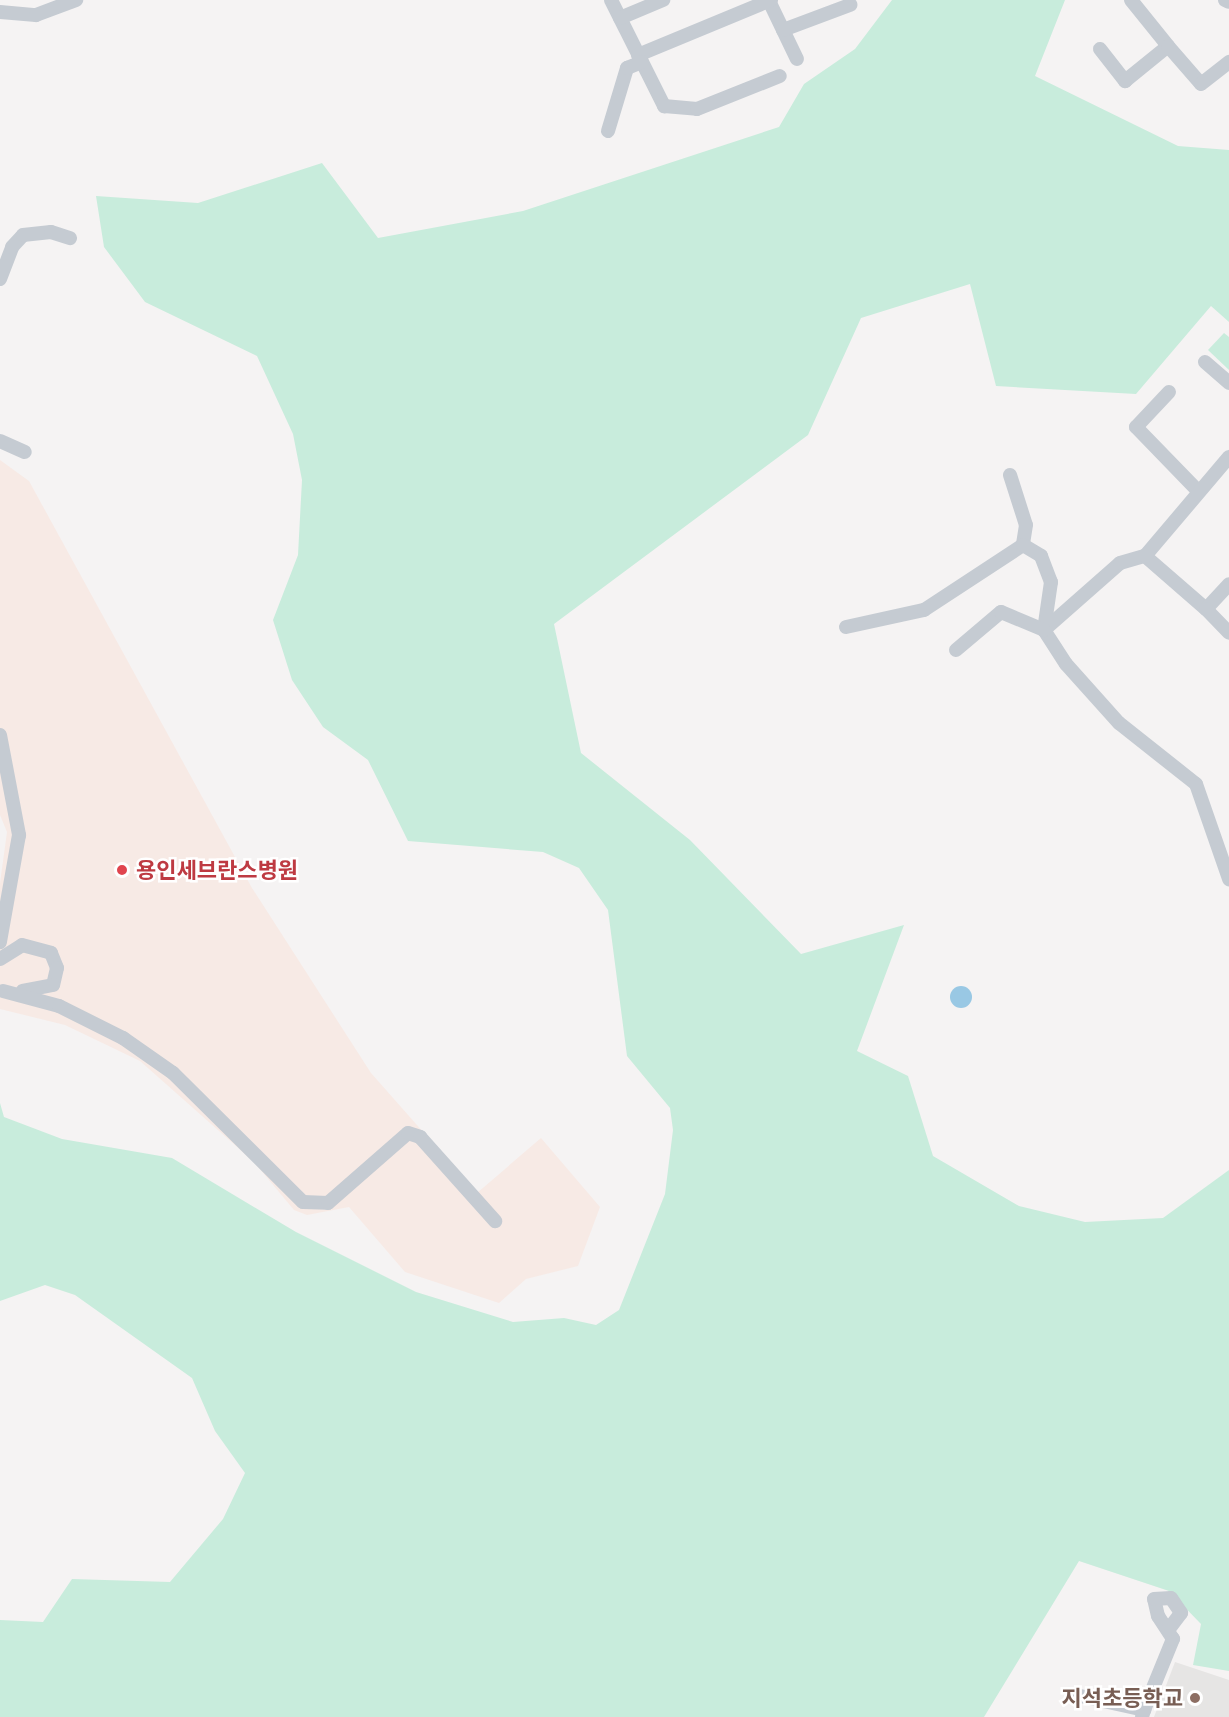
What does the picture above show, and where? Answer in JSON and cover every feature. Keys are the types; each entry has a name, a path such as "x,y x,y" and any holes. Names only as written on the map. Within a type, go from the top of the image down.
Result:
{"street":[{"path":"0,12 36,15 76,0"},
{"path":"611,0 664,106 697,109 780,76"},
{"path":"620,18 663,0"},
{"path":"1131,0 1200,84 1229,62"},
{"path":"608,131 627,68 640,58 770,2 797,59"},
{"path":"783,30 850,5"},
{"path":"1100,50 1125,81 1168,46"},
{"path":"0,279 12,247 23,235 51,232 70,238"},
{"path":"1205,362 1229,383"},
{"path":"1170,392 1136,427 1198,491"},
{"path":"0,441 25,452"},
{"path":"1044,630 1120,563 1145,556 1198,491 1229,458"},
{"path":"846,627 924,610 1023,545 1026,525 1010,475"},
{"path":"1023,545 1041,556 1051,582 1044,630"},
{"path":"1145,556 1206,609 1229,633"},
{"path":"1206,609 1229,584"},
{"path":"956,650 1001,612 1044,630 1066,664 1119,723 1196,784 1229,879"},
{"path":"0,735 19,835 0,942"},
{"path":"5,918 22,945 51,953 57,974 48,989"},
{"path":"0,959 22,945"},
{"path":"1,991 48,989"},
{"path":"48,989 59,1006"},
{"path":"1,991 59,1006 123,1038 174,1073 303,1202 328,1203 408,1132 420,1137 495,1221"},
{"path":"1076,1695 1143,1714 1173,1639 1167,1630"}],"shaded area":[{"name":"용인세브란스병원","path":"0,460 29,481 252,888 371,1073 477,1193 541,1138 600,1207 578,1266 526,1279 499,1303 405,1272 349,1207 307,1215 294,1210 254,1162 140,1061 65,1025 0,1009 0,883 7,832 0,815"},
{"name":"지석초등학교","path":"1175,1662 1229,1680 1229,1717 1154,1717"}],"green space":[{"path":"892,0 1065,0 1035,76 1178,146 1229,150 1229,322 1211,306 1136,394 996,386 970,284 861,318 808,435 554,624 581,753 690,840 801,954 904,925 857,1051 908,1076 933,1156 1019,1206 1085,1222 1163,1218 1229,1170 1229,1671 1193,1665 1201,1624 1169,1591 1079,1561 984,1717 0,1717 0,1620 43,1622 72,1579 170,1582 223,1519 245,1473 215,1431 192,1378 75,1295 45,1285 0,1301 0,1103 4,1117 62,1139 172,1158 296,1232 416,1292 513,1322 564,1318 596,1325 619,1310 665,1194 673,1130 670,1108 627,1056 608,910 579,868 543,852 408,841 368,760 323,727 292,680 273,620 298,555 302,480 293,434 257,356 145,302 104,247 96,196 198,203 322,163 378,238 523,211 779,127 804,84 855,49"},
{"path":"1224,333 1229,337 1229,370 1208,350"}],"water":[{"path":"961,986 969,989 972,997 969,1005 961,1008 953,1005 950,997 953,989"}],"place":[{"name":"용인세브란스병원","path":"122,870"},
{"name":"지석초등학교","path":"1195,1698"}]}
